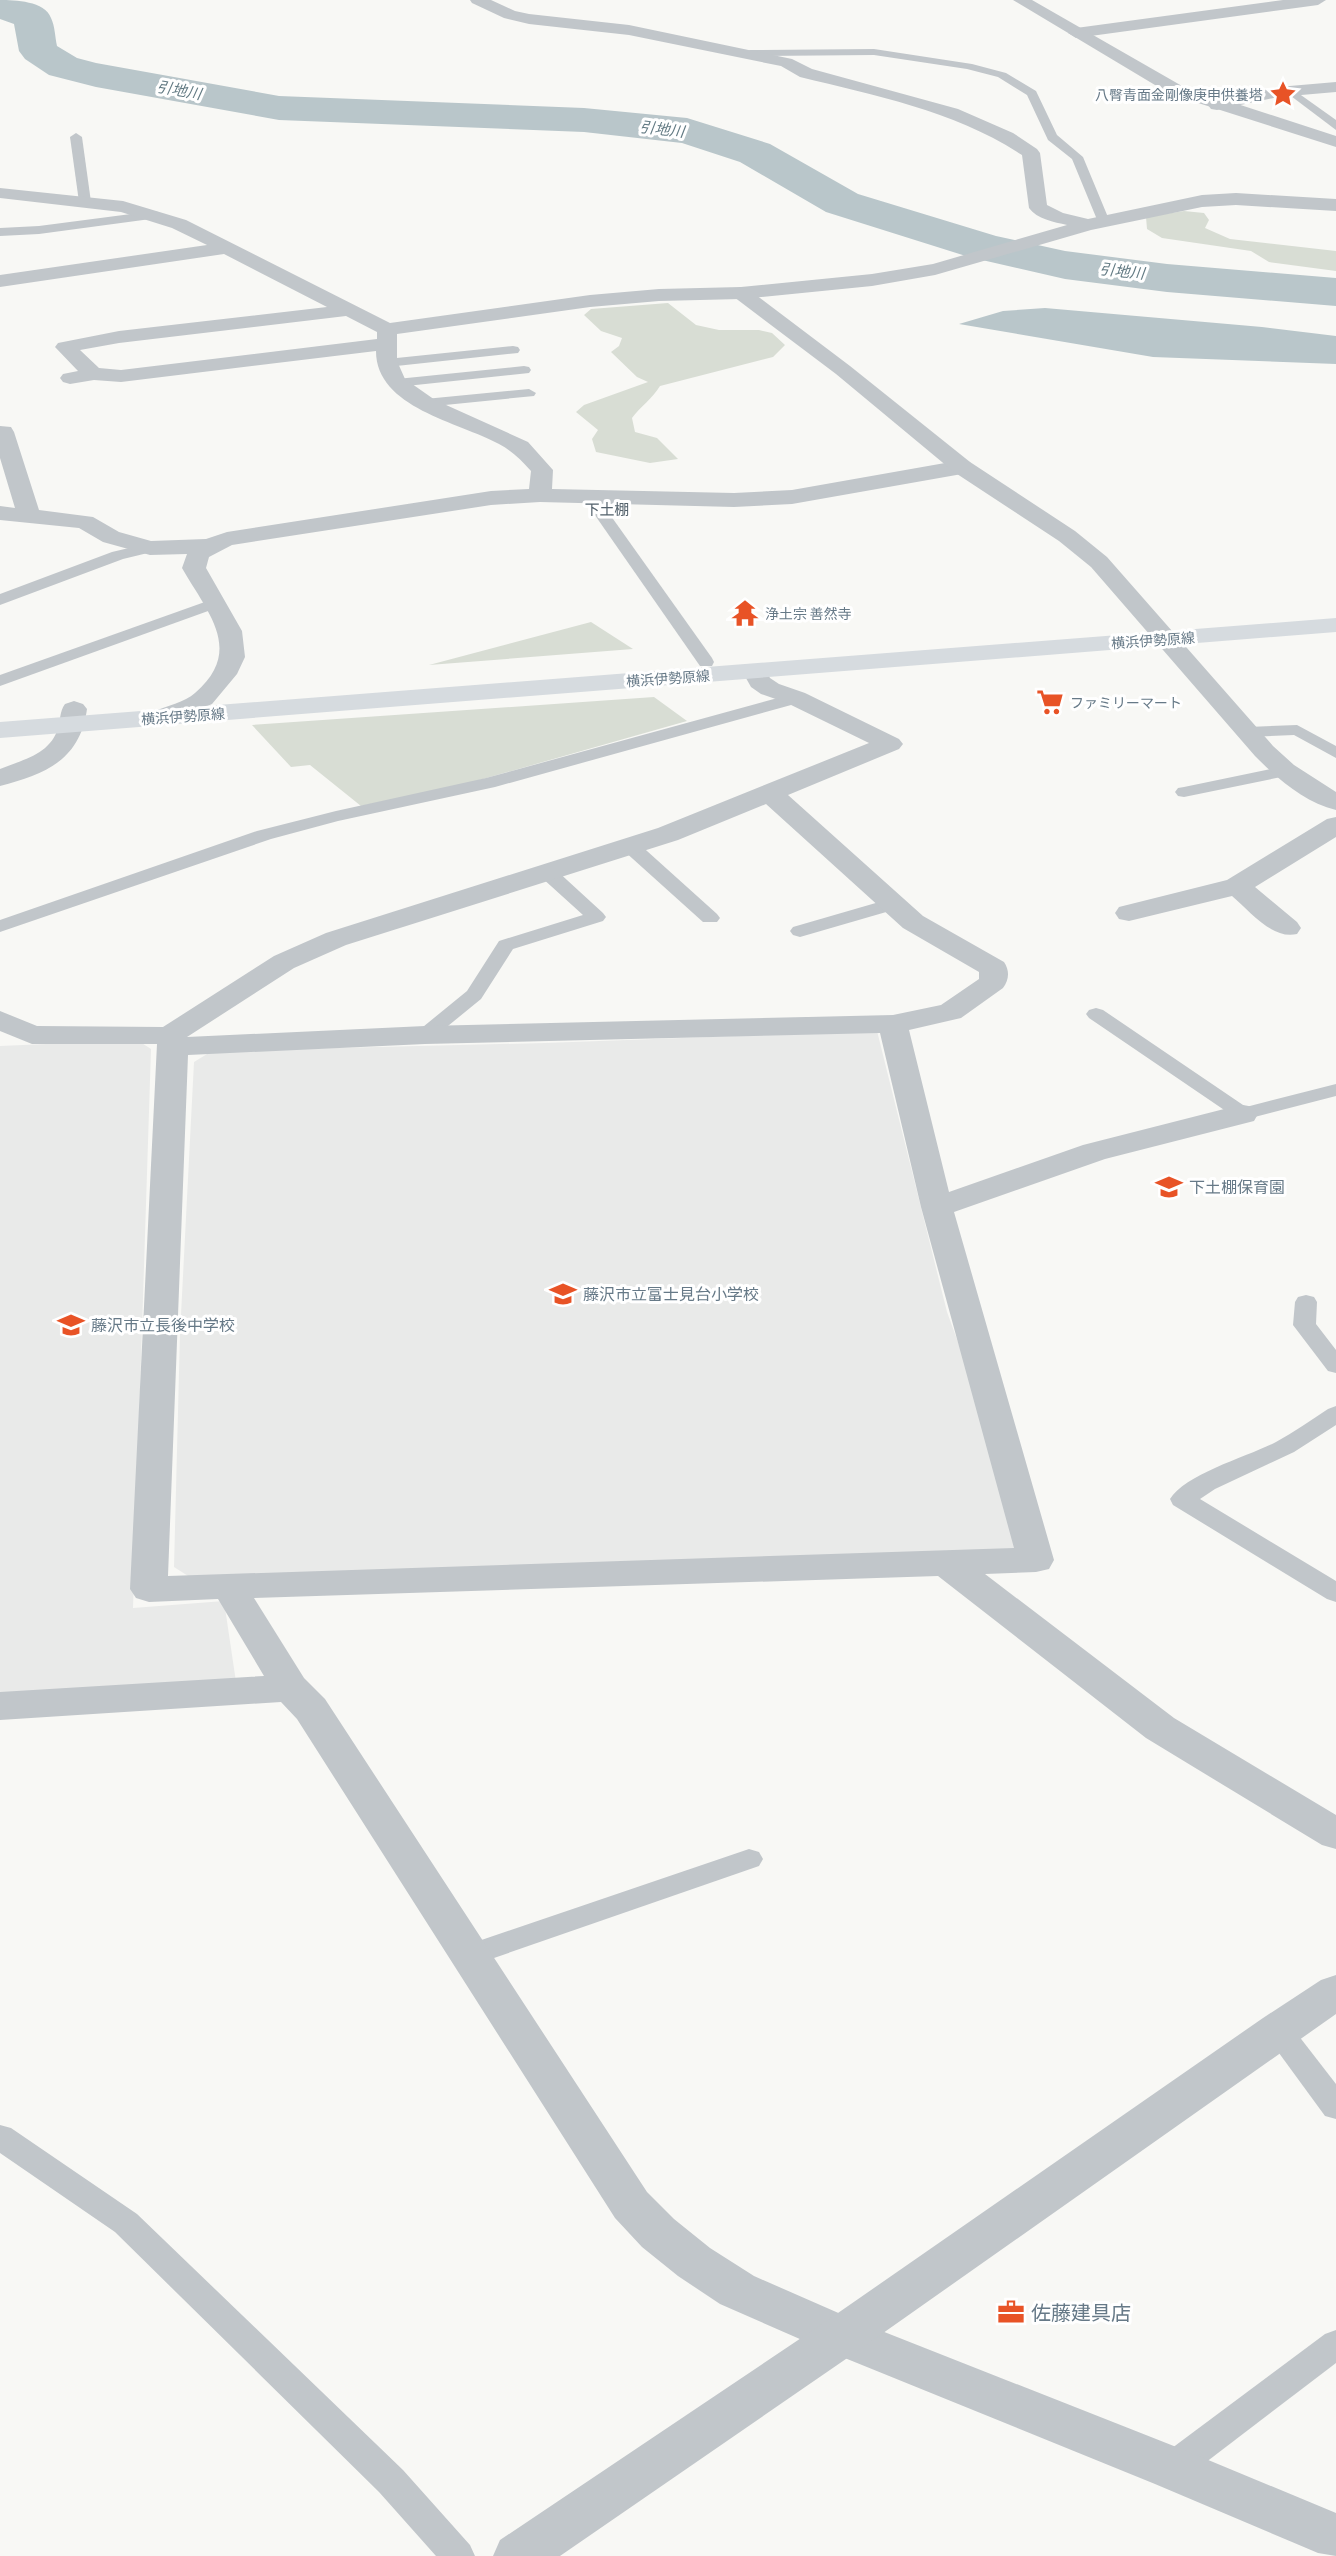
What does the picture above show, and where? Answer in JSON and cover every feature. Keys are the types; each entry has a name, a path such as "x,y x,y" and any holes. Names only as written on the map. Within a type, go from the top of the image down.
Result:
{"main road":[{"name":"横浜伊勢原線","path":"0,715 162,717 754,671 1163,633 1336,613"},
{"name":"横浜伊勢原線","path":"0,730 203,699 706,662 1163,633 1336,625"}],"street":[{"path":"478,0 510,15 529,19 629,30 750,53 786,62 806,73 952,112 979,123 1030,153 1038,208 1056,217 1096,224"},
{"path":"1021,0 1176,90 1336,142"},
{"path":"1076,33 1318,0 1336,8"},
{"path":"1217,105 1291,91 1336,87"},
{"path":"0,193 85,202 154,215 179,224 229,248 349,310 387,345 389,374 397,383 425,403 519,446 542,470 540,495"},
{"path":"66,378 93,374 121,376 387,345 590,300 741,293 872,280 977,258 1096,224 1202,201 1236,199 1336,205"},
{"path":"0,281 229,248"},
{"path":"741,293 843,370 962,467 1067,536 1099,562 1285,771 1315,792 1336,802"},
{"path":"93,374 65,347 119,337 349,310"},
{"path":"3,432 6,458 29,516"},
{"path":"162,717 203,699 228,669 233,657 230,631 194,568 194,560 199,552 210,546 248,534 491,498 540,495 734,500 792,497 962,467"},
{"path":"0,513 85,522 111,537 150,548 210,546"},
{"path":"171,1042 284,962 336,939 630,846 890,744 796,698 771,689 760,682 754,671"},
{"path":"0,778 54,755 64,747 74,717"},
{"path":"0,1020 32,1035 114,1034 171,1042 893,1024 951,1012 993,982 994,968 913,922 770,793"},
{"path":"1129,914 1237,886 1336,825"},
{"path":"1237,886 1287,928"},
{"path":"171,1042 149,1589 1036,1560 937,1207 893,1024"},
{"path":"937,1207 1094,1152 1243,1114"},
{"path":"945,1562 1160,1728 1336,1834"},
{"path":"229,1587 290,1688 311,1709 630,2205 658,2233 694,2262 737,2290 842,2336 1172,2468 1336,2537"},
{"path":"0,1706 290,1688"},
{"path":"518,2556 842,2336 1278,2030 1336,1992"}],"lane":[{"path":"750,53 874,52 968,66 1002,75 1032,93 1052,137 1077,157 1096,224"},
{"path":"1291,91 1336,126"},
{"path":"76,137 85,202"},
{"path":"0,232 39,230 154,215"},
{"path":"387,345 513,350"},
{"path":"397,383 524,370"},
{"path":"425,403 529,393"},
{"path":"591,498 706,662"},
{"path":"0,600 61,579 118,555 150,548"},
{"path":"0,681 216,603"},
{"path":"0,926 264,834 510,778 796,698"},
{"path":"1248,732 1297,730 1336,753"},
{"path":"1184,792 1285,771"},
{"path":"630,846 710,918"},
{"path":"425,1035 474,995 506,945 596,917 548,873"},
{"path":"801,931 893,904"},
{"path":"1095,1014 1243,1114 1336,1090"},
{"path":"1306,1302 1304,1326 1336,1366"},
{"path":"1336,1414 1285,1447 1206,1483 1182,1499 1336,1593"},
{"path":"468,1956 749,1859"},
{"path":"1278,2030 1336,2107"},
{"path":"0,2137 126,2223 392,2481 458,2556"},
{"path":"1172,2468 1336,2344"}],"shaded area":[{"path":"1184,211 1204,213 1209,220 1205,228 1230,239 1336,251 1336,271 1269,262 1251,251 1162,238 1147,229 1146,217"},
{"path":"668,303 696,325 719,330 759,330 772,333 785,345 773,357 660,386 632,418 635,432 657,438 678,459 650,463 596,452 592,439 598,430 576,412 584,405 648,382 637,377 611,352 619,346 622,338 601,331 584,315 591,309"},
{"path":"1045,308 1262,327 1336,336 1336,364 1153,357 959,324 1003,311"},
{"path":"591,622 633,649 429,665"},
{"path":"654,697 687,721 462,785 361,806 310,765 291,767 252,725"},
{"name":"藤沢市立富士見台小学校","path":"877,1031 947,1312 975,1389 1021,1549 196,1581 174,1567 180,1334 194,1062 212,1051 545,1043"},
{"name":"藤沢市立長後中学校","path":"137,1040 151,1049 133,1608 224,1601 236,1682 0,1695 0,1046"}],"waterway":[{"name":"引地川","path":"0,7 32,17 39,51 63,67 96,75 279,108 584,120 687,131 755,153 842,203 985,247 1065,265 1167,278 1336,292"}],"place":[{"name":"八臀青面金剛像庚申供養塔","path":"1283,94"},
{"name":"浄土宗 善然寺","path":"745,613"},
{"name":"ファミリーマート","path":"1050,702"},
{"name":"下土棚保育園","path":"1169,1187"},
{"name":"藤沢市立富士見台小学校","path":"563,1294"},
{"name":"藤沢市立長後中学校","path":"71,1325"},
{"name":"佐藤建具店","path":"1011,2312"}],"district":[{"name":"下土棚","path":"607,509"}]}
